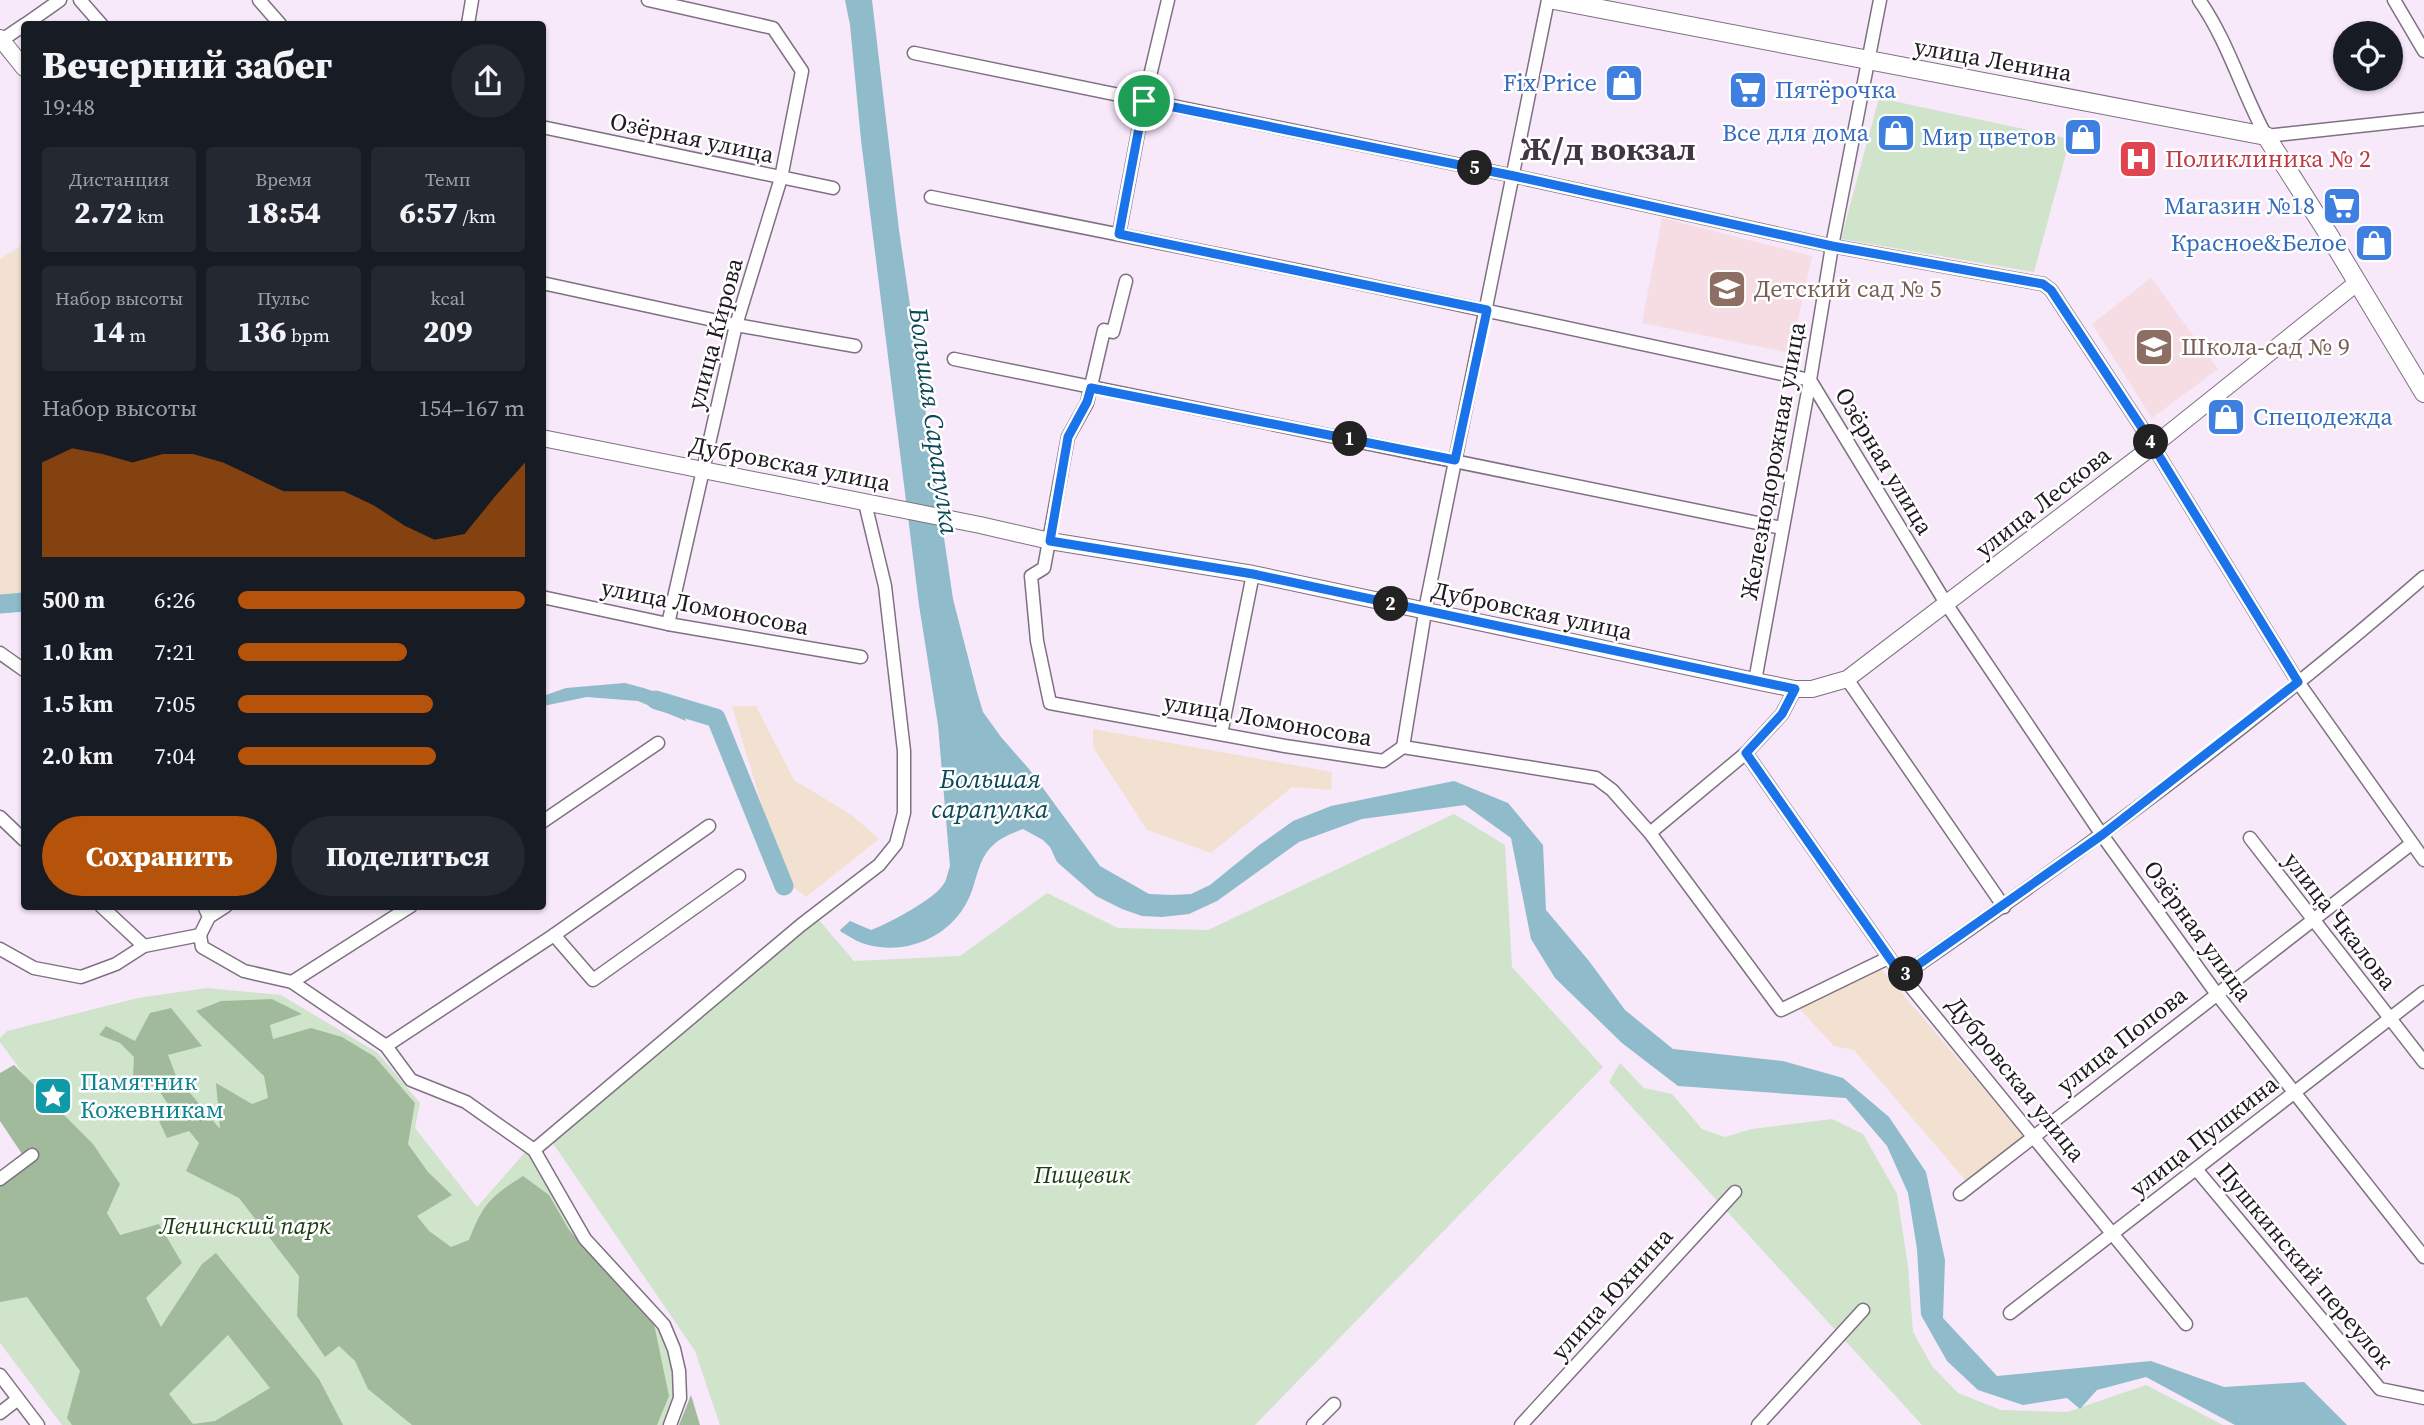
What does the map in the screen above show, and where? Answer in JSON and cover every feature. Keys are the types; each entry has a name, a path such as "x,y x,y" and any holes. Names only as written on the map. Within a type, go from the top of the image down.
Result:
{"main road":[{"name":"улица Ленина","path":"1555,0 2266,136"},
{"path":"2266,136 2424,393"}],"street":[{"path":"31,21 61,0"},
{"path":"80,0 99,21"},
{"path":"260,0 278,21"},
{"path":"468,21 472,0"},
{"name":"улица Кирова","path":"648,0 773,28 802,71 781,178 736,325 668,624"},
{"path":"1119,234 1144,101 1168,0"},
{"path":"1402,747 1425,611 1548,0"},
{"name":"Железнодорожная улица","path":"1755,681 1832,246 1880,0"},
{"path":"2199,0 2223,43 2252,111 2266,136"},
{"path":"2394,0 2424,51"},
{"path":"21,27 1,39 21,64"},
{"path":"914,53 1514,176 1832,246 2043,284 2051,290 2153,446 2298,682 2424,860"},
{"name":"улица Ленина","path":"2266,136 2424,119"},
{"name":"Озёрная улица","path":"546,128 833,188"},
{"name":"Озёрная улица","path":"931,197 1487,310 1810,380 1947,604 2102,835 2216,993 2424,1257"},
{"path":"1050,541 1068,437 1087,402 1104,330 1114,332 1126,281"},
{"name":"улица Лескова","path":"1803,689 1847,679 2153,446 2358,282"},
{"path":"546,283 736,325 855,346"},
{"path":"954,359 1782,528"},
{"name":"Дубровская улица","path":"546,439 1050,541 1253,574 1803,689"},
{"path":"534,1150 801,925 879,865 896,844 904,813 904,751 885,586 872,504"},
{"name":"улица Ломоносова","path":"1050,541 1044,568 1031,576 1037,641 1050,703 1383,761 1402,747 1596,778 1612,790 1650,833 1781,1010 1888,958"},
{"path":"1221,734 1253,574"},
{"path":"1902,976 2102,835 2332,658 2424,577"},
{"name":"улица Ломоносова","path":"546,598 668,624 860,657"},
{"path":"0,653 21,668"},
{"path":"1847,679 2004,906"},
{"path":"1650,833 1746,753 1803,689"},
{"path":"546,819 658,743"},
{"name":"Дубровская улица","path":"1746,753 1888,958 2032,1136 2114,1232 2186,1324"},
{"path":"0,817 21,837"},
{"path":"386,1046 554,935 709,826"},
{"name":"улица Чкалова","path":"2249,838 2424,1062"},
{"name":"улица Попова","path":"1960,1194 2411,844"},
{"path":"554,935 593,981 739,876"},
{"path":"105,910 144,946"},
{"path":"292,982 405,910"},
{"path":"206,912 200,935 202,947 244,971 292,982 386,1046 411,1080 466,1102 534,1150 585,1239 664,1325 679,1371 680,1398 670,1425"},
{"path":"0,949 34,968 81,977 116,964 144,946 200,935"},
{"name":"улица Пушкина","path":"2010,1313 2424,992"},
{"path":"0,1179 32,1155"},
{"name":"Пушкинский переулок","path":"2196,1169 2381,1389 2424,1398"},
{"name":"улица Юхнина","path":"1521,1425 1735,1192"},
{"path":"1758,1425 1863,1310"},
{"path":"0,1375 38,1425"},
{"path":"0,1413 18,1399"},
{"path":"1313,1425 1334,1404"}],"shaded area":[{"name":"Детский сад № 5","path":"1662,218 1812,256 1791,353 1642,323"},
{"path":"21,246 21,599 0,597 0,259"},
{"name":"Школа-сад № 9","path":"2151,278 2218,369 2152,418 2092,324"},
{"path":"732,706 756,706 794,780 853,816 879,839 806,897 784,879"},
{"path":"1093,729 1332,772 1331,790 1292,787 1211,853 1147,830 1093,747"},
{"path":"1880,968 2025,1137 1968,1183 1854,1050 1834,1046 1797,1006"}],"green space":[{"path":"1879,98 2070,139 2034,272 1841,239"},
{"name":"Пищевик","path":"1454,814 1505,845 1512,967 1603,1067 1255,1425 720,1425 695,1351 548,1136 818,919 854,961 960,956 1047,893 1118,928 1208,930"},
{"name":"Ленинский парк","path":"207,988 281,995 378,1053 420,1103 415,1128 477,1207 528,1149 574,1228 661,1321 677,1395 665,1425 62,1425 0,1343 0,1188 69,1136 0,1042 0,1038 7,1031 138,998"},
{"path":"272,999 302,1014 270,1025 273,1039 311,1028 342,1037 375,1057 415,1103 408,1144 428,1172 452,1195 417,1216 429,1231 451,1247 469,1240 489,1202 523,1176 549,1195 569,1230 654,1324 669,1396 657,1425 412,1425 368,1389 355,1361 339,1346 325,1357 297,1316 299,1276 239,1198 186,1171 199,1143 189,1131 167,1138 159,1121 171,1109 158,1089 133,1076 134,1057 120,1043 99,1035 106,1026 135,1041 150,1013 171,1008 202,1046 168,1055 176,1076 220,1129 216,1083 252,1104 268,1098 264,1076 196,1011 221,1001"},
{"path":"1620,1063 1644,1088 1672,1094 1702,1129 1725,1137 1752,1129 1832,1119 1863,1134 1897,1194 1908,1266 1913,1332 1932,1366 1958,1393 2001,1410 2067,1412 2146,1385 2223,1425 1922,1425 1609,1082"},
{"path":"14,1065 93,1144 120,1184 107,1213 120,1235 159,1224 182,1263 146,1298 161,1327 202,1264 216,1253 319,1379 343,1425 72,1425 67,1418 80,1371 27,1297 0,1302 0,1175 24,1157 0,1121 0,1073","holes":["228,1335 270,1388 215,1421 193,1424 169,1394"]},
{"path":"691,1395 700,1425 679,1425"}],"water":[{"name":"Большая сарапулка","path":"845,0 872,0 899,230 953,599 977,692 983,712 1029,769 1100,866 1149,894 1191,894 1210,885 1293,821 1331,806 1454,781 1508,803 1543,845 1546,910 1589,961 1625,1010 1673,1049 1783,1061 1843,1078 1889,1117 1926,1172 1945,1260 1943,1318 1997,1376 2151,1361 2224,1387 2304,1382 2347,1425 2235,1425 2146,1377 2097,1390 2080,1409 2067,1398 2023,1405 1978,1390 1947,1361 1921,1315 1917,1249 1908,1193 1887,1146 1846,1098 1678,1086 1622,1043 1555,978 1531,939 1511,838 1465,805 1362,819 1299,842 1217,901 1189,914 1162,917 1142,916 1096,896 1057,862 1050,847 1043,840 1023,829 991,847 980,864 972,890 959,915 937,934 924,941 895,948 865,944 841,932 850,921 871,930 911,910 940,889 950,866 938,725 919,605"},
{"path":"625,683 661,694 676,705 686,721 638,701 587,697 546,705 546,695 566,688"}],"waterway":[{"name":"Большая Сарапулка","path":"0,604 21,602"},
{"name":"Большая Сарапулка","path":"656,700 716,718 784,886"}],"place":[{"name":"Fix Price","path":"1624,83"},
{"name":"Пятёрочка","path":"1748,90"},
{"name":"Все для дома","path":"1896,133"},
{"name":"Мир цветов","path":"2083,137"},
{"name":"Поликлиника № 2","path":"2138,159"},
{"name":"Магазин №18","path":"2342,206"},
{"name":"Красное&Белое","path":"2374,243"},
{"name":"Детский сад № 5","path":"1727,289"},
{"name":"Школа-сад № 9","path":"2154,347"},
{"name":"Спецодежда","path":"2226,417"},
{"name":"Памятник Кожевникам","path":"53,1096"}],"district":[{"name":"Ж/д вокзал","path":"1608,149"}],"route":[{"path":"1144,101 1514,176 1832,246 2043,284 2051,290 2142,428 2298,682 2102,835 1902,976 1746,753 1782,714 1795,689 1253,574 1050,541 1068,437 1087,402 1091,388 1455,460 1487,310 1119,234 1144,101"}]}
